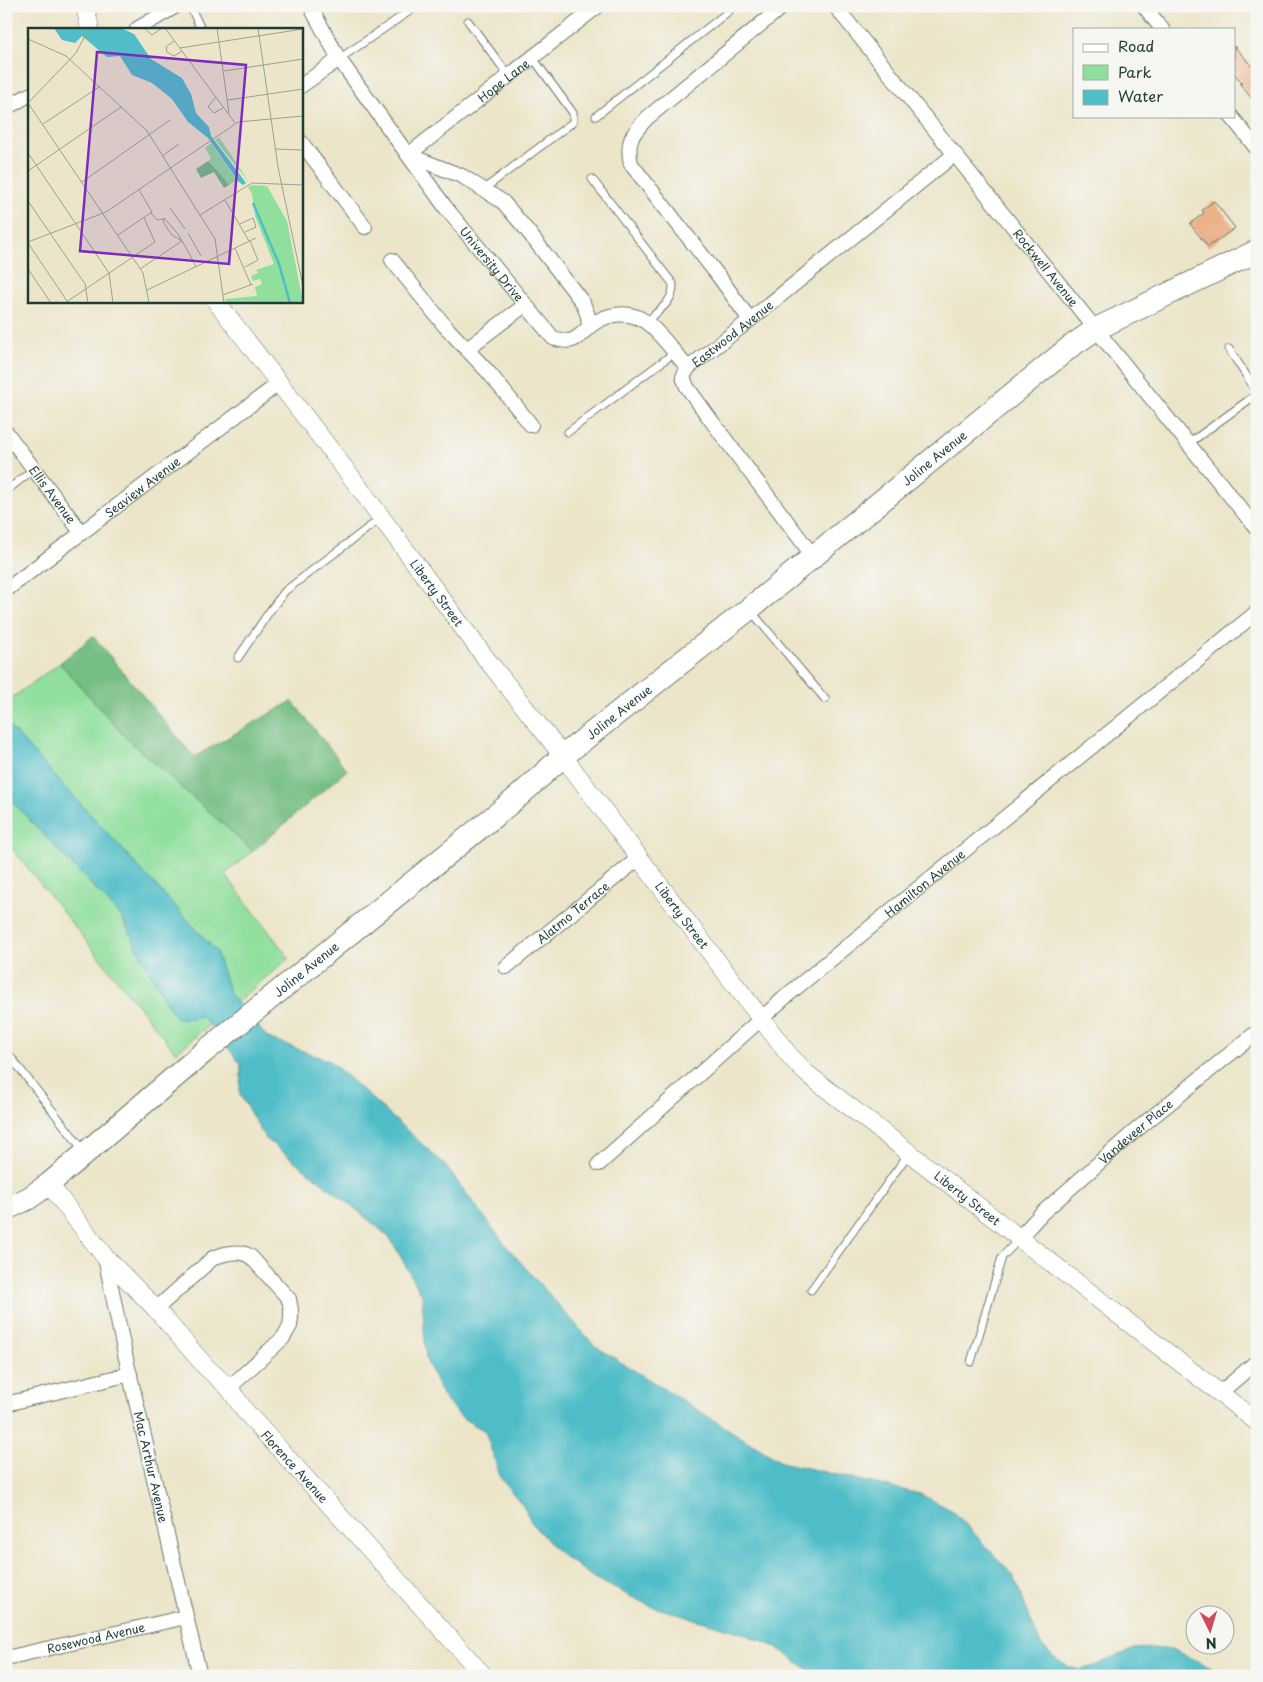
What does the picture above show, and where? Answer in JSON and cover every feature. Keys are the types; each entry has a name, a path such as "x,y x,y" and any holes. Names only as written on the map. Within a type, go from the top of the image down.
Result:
{"main road":[{"name":"Joline Avenue","path":"6,1210 50,1184 206,1051 518,796 563,756 749,609 1038,372 1096,329 1257,251"}],"street":[{"path":"85,6 90,28"},
{"path":"138,28 176,6"},
{"name":"University Drive","path":"310,6 339,59 446,208 552,338 565,342 577,339 597,320 614,314 635,316 646,322 688,368"},
{"name":"Hope Lane","path":"408,155 598,6"},
{"path":"750,320 720,278 631,164 628,151 635,131 647,118 783,6"},
{"name":"Rockwell Avenue","path":"835,6 1257,529"},
{"path":"1144,6 1161,28"},
{"path":"302,85 339,59"},
{"path":"6,108 28,96"},
{"path":"1233,118 1257,150"},
{"path":"302,143 366,227"},
{"name":"Eastwood Avenue","path":"812,556 687,387 683,377 688,368 955,154"},
{"path":"408,155 462,176 503,202 526,228 583,303 588,316 589,327"},
{"path":"392,260 445,326 490,374 531,425"},
{"name":"Liberty Street","path":"217,302 789,1056 806,1073 1257,1422"},
{"path":"467,349 525,305"},
{"name":"Seaview Avenue","path":"6,590 278,384"},
{"name":"Ellis Avenue","path":"6,432 81,532"},
{"name":"Hamilton Avenue","path":"599,1164 806,980 1257,612"},
{"name":"Alatmo Terrace","path":"506,967 639,858"},
{"name":"Vandeveer Place","path":"1020,1238 1041,1214 1136,1131 1257,1032"},
{"name":"Florence Avenue","path":"50,1184 105,1257 156,1308 206,1367 229,1388 246,1411 484,1676"},
{"path":"156,1308 213,1258 237,1252 251,1257 288,1299 292,1310 290,1326 283,1338 229,1388"},
{"name":"Mac Arthur Avenue","path":"105,1257 200,1676"},
{"path":"1220,1393 1257,1361"},
{"path":"6,1404 130,1374"},
{"name":"Rosewood Avenue","path":"6,1658 186,1616"}],"lane":[{"path":"190,6 201,28"},
{"path":"339,59 417,6"},
{"path":"596,116 729,10 731,6"},
{"path":"468,21 509,76"},
{"path":"484,189 573,122 574,113 533,58"},
{"path":"592,179 673,284 674,294 670,300 646,322"},
{"path":"1188,444 1257,393 1229,349"},
{"path":"568,432 674,352"},
{"path":"6,491 34,469"},
{"path":"238,658 285,591 381,517"},
{"path":"749,609 825,698"},
{"path":"6,1051 86,1153"},
{"path":"811,1290 910,1153"},
{"path":"971,1362 1002,1257 1020,1238"}],"green space":[{"path":"93,636 194,757 292,701 347,770 253,851 126,738 60,663"},
{"path":"60,663 126,738 253,851 225,874 289,958 237,1002 230,994 216,951 6,723 6,702"},
{"path":"6,795 121,916 163,997 177,1019 202,1016 209,1025 176,1053 6,841"}],"water":[{"path":"6,723 216,951 230,994 268,1038 330,1061 444,1164 507,1247 595,1346 781,1462 920,1494 953,1511 1013,1575 1040,1643 1053,1657 1068,1667 1080,1670 1134,1649 1153,1648 1174,1650 1222,1673 1223,1676 817,1676 776,1647 739,1632 650,1606 594,1578 559,1553 533,1525 522,1504 501,1479 485,1431 464,1419 443,1397 426,1359 422,1295 390,1238 265,1138 240,1095 241,1064 202,1016 177,1019 163,997 121,916 6,795"}],"building":[{"path":"1236,48 1257,72 1257,105 1240,84 1242,83 1236,76"},
{"path":"1214,201 1235,228 1208,247 1190,224 1204,213 1202,210"}]}
